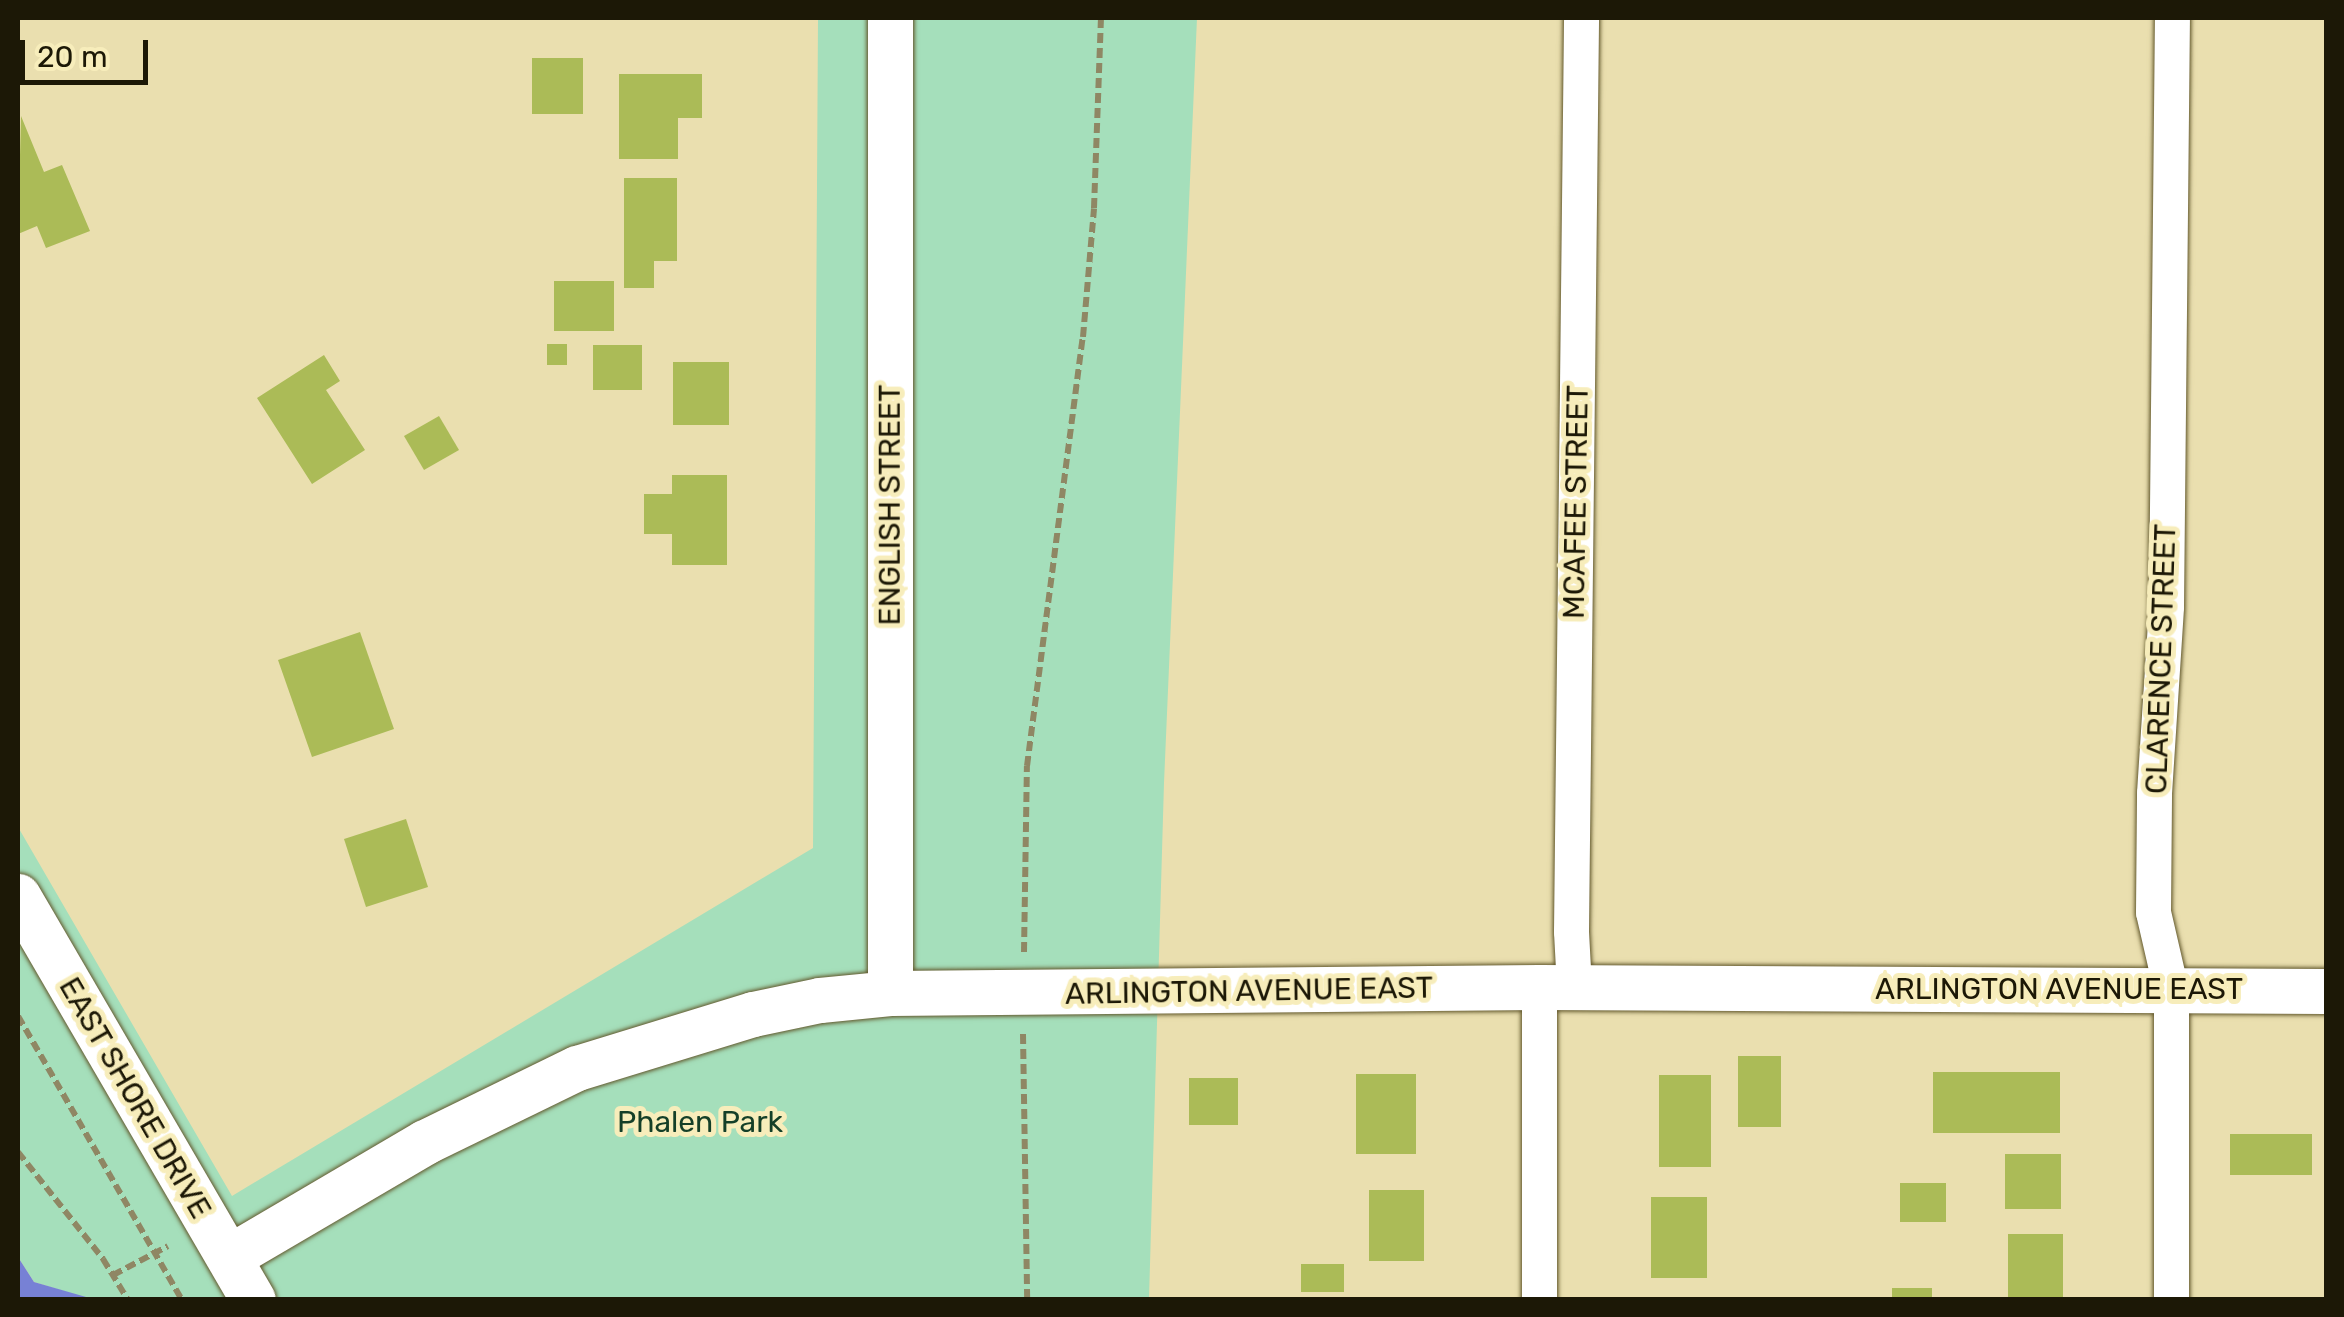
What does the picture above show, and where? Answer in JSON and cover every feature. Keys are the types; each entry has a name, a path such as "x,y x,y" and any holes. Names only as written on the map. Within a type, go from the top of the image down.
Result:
{"street":[{"name":"ENGLISH STREET","path":"890,18 890,993"},
{"name":"MCAFEE STREET","path":"1539,1300 1557,986 1571,931 1581,18"},
{"name":"CLARENCE STREET","path":"2170,1300 2171,990 2153,912 2154,793 2166,606 2172,18"},
{"name":"EAST SHORE DRIVE","path":"18,896 254,1300"},
{"name":"ARLINGTON AVENUE EAST","path":"229,1257 425,1142 577,1068 753,1014 820,1000 890,993 1557,986 2326,991"}],"path":[{"path":"1026,1300 1023,994 1027,766 1083,337 1094,208 1101,18"},
{"path":"18,1016 182,1300"},
{"path":"18,1152 128,1300"},
{"path":"113,1275 152,1251 168,1246"}],"green space":[{"name":"Phalen Park","path":"818,18 1197,18 1164,783 1149,1299 93,1300 34,1282 18,1257 18,827 232,1196 813,848"}],"water":[{"path":"18,1257 34,1282 93,1299 18,1299"}],"building":[{"path":"532,58 583,58 583,114 532,114"},
{"path":"619,74 702,74 702,118 678,118 678,159 619,159"},
{"path":"21,116 44,172 62,165 90,231 46,248 37,226 18,234"},
{"path":"624,178 677,178 677,261 654,261 654,288 624,288"},
{"path":"554,281 614,281 614,331 554,331"},
{"path":"547,344 567,344 567,365 547,365"},
{"path":"593,345 642,345 642,390 593,390"},
{"path":"324,355 340,381 326,390 365,450 312,484 257,398"},
{"path":"673,362 729,362 729,425 673,425"},
{"path":"439,416 459,450 424,470 404,436"},
{"path":"672,475 727,475 727,565 672,565 672,534 644,534 644,494 672,494"},
{"path":"360,632 394,729 312,757 278,660"},
{"path":"406,819 428,887 366,907 344,839"},
{"path":"1738,1056 1781,1056 1781,1127 1738,1127"},
{"path":"1933,1072 2060,1072 2060,1133 1933,1133"},
{"path":"1356,1074 1416,1074 1416,1154 1356,1154"},
{"path":"1659,1075 1711,1075 1711,1167 1659,1167"},
{"path":"1189,1078 1238,1078 1238,1125 1189,1125"},
{"path":"2230,1134 2312,1134 2312,1175 2230,1175"},
{"path":"2005,1154 2061,1154 2061,1209 2005,1209"},
{"path":"1900,1183 1946,1183 1946,1222 1900,1222"},
{"path":"1369,1190 1424,1190 1424,1261 1369,1261"},
{"path":"1651,1197 1707,1197 1707,1278 1651,1278"},
{"path":"2008,1234 2063,1234 2063,1300 2008,1300"},
{"path":"1301,1264 1344,1264 1344,1292 1301,1292"},
{"path":"1892,1288 1932,1288 1932,1300 1892,1300"}]}
